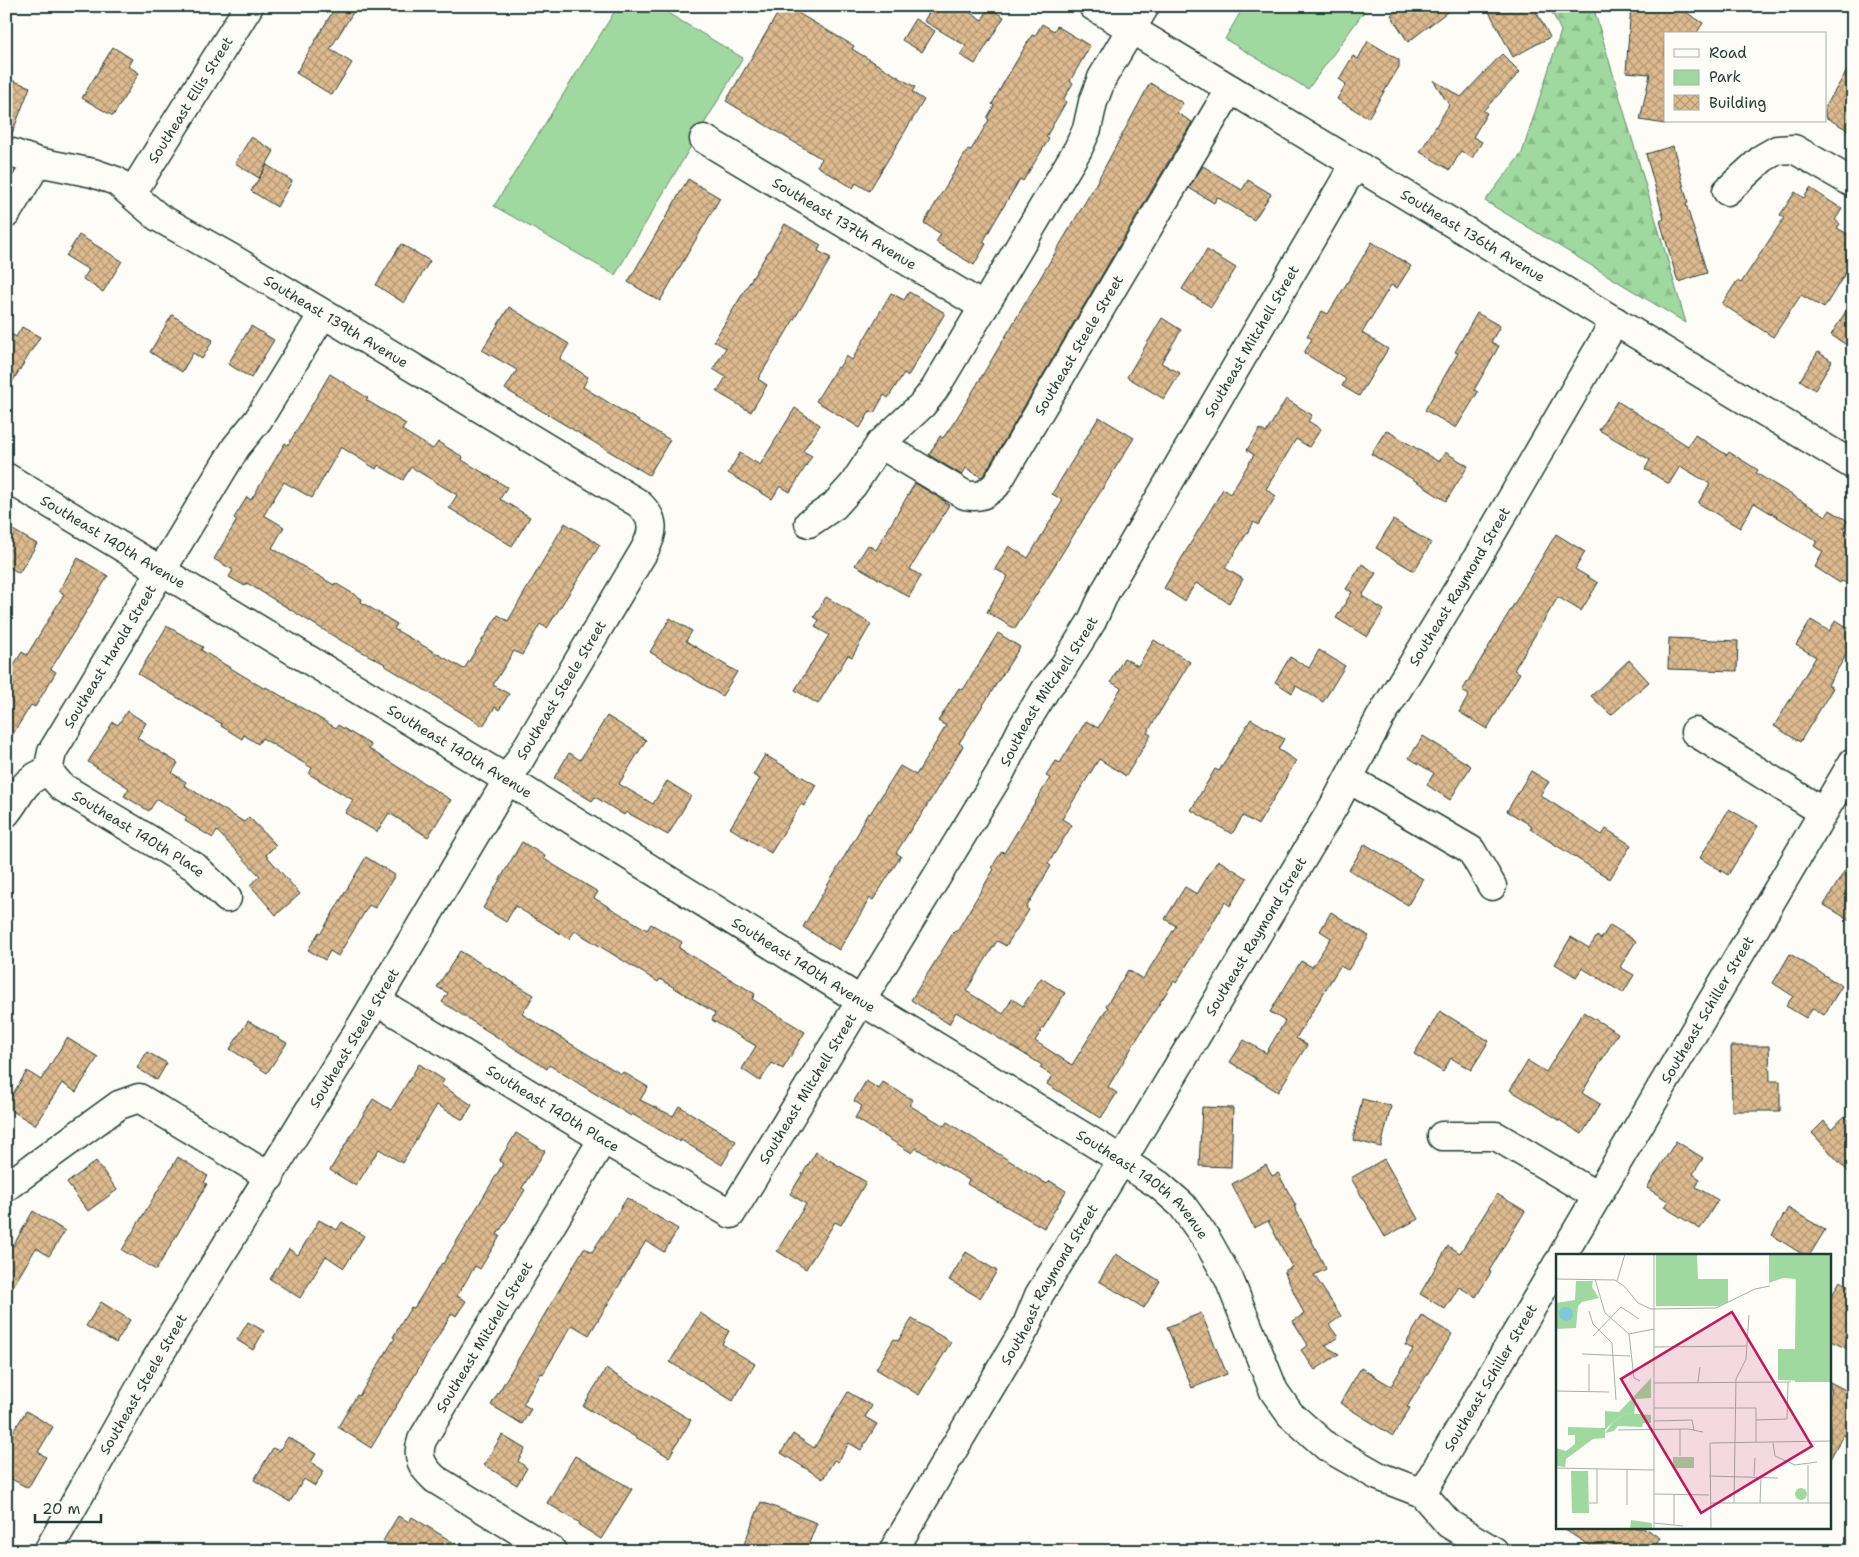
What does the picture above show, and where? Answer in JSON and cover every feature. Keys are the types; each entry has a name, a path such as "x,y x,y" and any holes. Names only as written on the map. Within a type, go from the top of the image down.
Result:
{"street":[{"name":"Southeast Ellis Street","path":"132,193 248,6"},
{"name":"Southeast 136th Avenue","path":"1093,6 1138,18 1230,89 1853,465"},
{"path":"809,523 834,506 852,485 880,444 922,405 934,390 1078,149 1087,129 1093,102 1102,78 1138,18"},
{"name":"Southeast Steele Street","path":"880,444 965,495 977,497 986,495 996,486 1230,89"},
{"name":"Southeast 137th Avenue","path":"704,139 984,307"},
{"path":"1727,191 1762,158 1777,150 1794,149 1853,183"},
{"name":"Southeast 139th Avenue","path":"6,151 38,162 106,176 116,181 169,224 231,258 638,503 648,511 651,522"},
{"path":"6,214 38,162"},
{"name":"Southeast Mitchell Street","path":"732,1214 1000,773 1028,718 1092,621 1111,582 1346,179 1359,166"},
{"name":"Southeast Harold Street","path":"48,771 52,752 162,572 236,446 258,420 322,314"},
{"name":"Southeast Raymond Street","path":"893,1551 1026,1327 1039,1295 1122,1160 1349,779 1380,718 1476,560 1615,321"},
{"name":"Southeast 140th Avenue","path":"6,477 508,780 861,1001 1159,1184 1182,1205 1207,1240 1229,1279 1274,1391 1290,1414 1327,1447 1378,1476 1422,1493 1449,1524 1494,1551"},
{"name":"Southeast Steele Street","path":"48,1551 154,1363 377,1001 644,551 651,536 651,522"},
{"path":"1695,732 1823,812"},
{"name":"Southeast Schiller Street","path":"1563,1254 1853,762"},
{"path":"6,813 24,785 36,776 48,771"},
{"name":"Southeast 140th Place","path":"48,771 62,787 195,867 227,898"},
{"path":"1349,779 1472,850 1492,886"},
{"name":"Southeast 140th Place","path":"377,1001 603,1139 732,1214"},
{"path":"6,1187 119,1105 139,1098 270,1177"},
{"path":"1442,1136 1496,1136 1597,1196"},
{"name":"Southeast Mitchell Street","path":"550,1550 435,1479 424,1468 419,1451 422,1440 603,1139"},
{"name":"Southeast Schiller Street","path":"1422,1493 1556,1266"}],"green space":[{"path":"618,6 656,6 743,58 615,275 494,206"},
{"path":"1244,6 1368,6 1308,89 1225,39"},
{"path":"1549,6 1593,6 1686,323 1485,201 1522,153 1561,31"}],"building":[{"path":"336,6 357,6 330,49 352,63 332,95 296,73"},
{"path":"782,6 786,6 854,46 852,49 915,87 912,92 924,100 869,191 856,183 853,188 817,166 822,159 726,101"},
{"path":"933,6 959,6 982,20 989,8 1004,17 975,64 960,55 966,46 924,21"},
{"path":"1403,6 1455,6 1408,42 1391,15"},
{"path":"1486,6 1533,6 1550,37 1513,57"},
{"path":"1631,6 1676,6 1703,23 1697,32 1664,32 1665,124 1640,120 1650,74 1626,72"},
{"path":"915,19 935,31 922,52 902,40"},
{"path":"1042,24 1054,31 1057,26 1090,46 1070,81 1073,83 1063,100 1066,102 1046,137 1049,139 1023,181 1020,179 983,242 986,244 974,265 936,242 941,234 924,223 968,149 971,150 989,120 987,118 994,106 992,104 1004,82 1032,35 1035,36"},
{"path":"1368,41 1399,60 1399,67 1368,118 1337,99 1346,84 1339,79 1353,56 1358,59"},
{"path":"113,47 132,59 128,66 139,73 113,116 82,98"},
{"path":"1502,54 1520,72 1483,111 1487,113 1473,137 1482,142 1472,158 1461,151 1450,170 1420,152 1449,105 1433,80 1461,97"},
{"path":"1853,61 1853,133 1826,118 1826,105"},
{"path":"6,78 30,87 11,136 6,136"},
{"path":"1150,83 1183,103 1177,113 1192,122 984,475 981,477 966,468 962,475 929,455 940,436 943,438 957,418 1093,189"},
{"path":"251,137 274,151 259,178 235,163"},
{"path":"1673,146 1688,203 1686,204 1707,273 1678,282 1660,221 1664,219 1646,154"},
{"path":"267,165 292,181 277,207 251,191"},
{"path":"1203,166 1242,190 1248,180 1271,194 1254,220 1217,197 1214,203 1189,188"},
{"path":"688,179 720,198 660,301 628,282"},
{"path":"1810,188 1842,209 1835,220 1840,224 1837,228 1853,237 1853,276 1846,272 1824,308 1801,295 1773,337 1722,304 1737,281 1741,283 1784,218 1780,215 1795,192 1804,198"},
{"path":"785,224 821,245 818,251 831,258 758,379 767,385 751,412 717,392 726,377 713,369 726,348 714,341"},
{"path":"79,235 122,261 103,292 83,279 89,270 66,256"},
{"path":"1372,242 1411,266 1397,288 1391,285 1362,333 1388,349 1359,396 1342,386 1346,379 1304,353 1312,339 1307,336 1322,311 1328,314"},
{"path":"401,244 430,261 404,303 376,285"},
{"path":"1207,250 1236,268 1211,307 1182,289"},
{"path":"909,292 945,313 908,376 904,373 888,398 884,395 874,413 870,411 860,428 816,401 846,356 852,360 891,293 904,300"},
{"path":"1853,300 1853,349 1831,335"},
{"path":"509,307 569,344 560,359 588,377 583,387 670,440 649,475 505,389 517,370 482,350"},
{"path":"1477,313 1500,326 1491,342 1499,346 1474,390 1478,392 1456,428 1425,410 1458,353 1455,352"},
{"path":"172,315 213,340 202,359 193,353 182,372 150,352"},
{"path":"1162,318 1181,330 1161,363 1180,373 1164,399 1127,377"},
{"path":"251,326 274,340 251,378 228,364"},
{"path":"22,327 40,337 6,392 6,331 16,337"},
{"path":"1818,352 1832,361 1815,390 1800,380"},
{"path":"330,374 368,398 366,400 406,424 402,430 433,449 438,442 463,457 462,460 507,487 500,499 530,517 512,546 449,508 457,495 411,467 403,480 378,465 376,469 341,447 312,498 284,482 264,515 284,527 272,548 334,585 335,583 362,599 361,602 397,624 394,629 464,669 498,615 508,621 565,523 600,545 547,628 540,624 522,655 514,651 493,685 509,694 499,710 495,707 483,726 385,664 345,643 247,583 245,586 229,577 233,570 214,559 237,520 234,518 247,497 251,500 285,443 288,445"},
{"path":"1286,399 1312,415 1308,421 1321,429 1309,447 1296,439 1266,489 1276,496 1258,525 1254,522 1225,568 1243,579 1229,603 1196,583 1184,601 1164,588 1223,489 1230,494 1254,455 1247,450 1260,429 1266,433"},
{"path":"1617,401 1688,446 1695,435 1727,455 1729,452 1758,470 1756,473 1826,516 1830,510 1848,521 1843,529 1853,535 1853,587 1842,581 1840,583 1815,567 1823,552 1814,546 1817,541 1754,503 1740,528 1698,503 1710,484 1680,466 1669,484 1645,469 1650,460 1599,430"},
{"path":"795,408 820,425 803,451 812,456 790,492 780,486 772,499 728,473 740,453 760,465"},
{"path":"1099,417 1134,438 1015,629 987,612 1008,576 995,569 1009,546 1028,558 1063,500 1052,494"},
{"path":"1386,430 1439,462 1445,452 1468,466 1446,501 1371,454"},
{"path":"915,483 949,505 910,569 921,576 909,597 855,565 868,545 876,550"},
{"path":"1393,520 1431,543 1414,571 1376,548"},
{"path":"6,526 37,544 19,573 6,565"},
{"path":"1556,534 1585,552 1575,569 1598,583 1581,611 1558,597 1514,670 1520,673 1487,729 1459,712 1469,695 1462,691"},
{"path":"78,558 108,576 51,669 56,672 35,707 31,705 6,745 6,677 22,652 27,655 64,594 59,591"},
{"path":"1362,564 1376,573 1362,596 1384,610 1367,637 1336,618 1352,592 1346,589"},
{"path":"826,597 871,624 852,657 848,655 818,704 795,690 829,635 815,627 819,620 814,617"},
{"path":"670,618 692,631 686,641 737,672 722,696 650,652"},
{"path":"1811,620 1829,631 1836,620 1853,631 1853,644 1828,685 1833,688 1800,742 1774,726 1816,657 1796,645"},
{"path":"167,626 203,647 201,650 265,689 266,687 336,728 338,725 371,745 369,749 451,800 428,837 389,813 377,832 345,813 353,800 309,774 312,768 262,738 258,744 244,735 242,739 221,726 222,724 138,674"},
{"path":"998,633 1020,647 959,743 963,746 896,853 901,856 873,900 870,898 839,950 803,927 868,813 870,814 900,766 916,775 946,726 938,721 959,688 963,690"},
{"path":"1669,638 1738,641 1737,671 1668,669"},
{"path":"1154,640 1190,662 1147,733 1151,735 1126,776 1099,759 1062,819 1072,825 1048,864 1051,866 1026,908 1029,910 1006,946 997,941 966,991 1003,1014 1012,999 1023,1006 1041,978 1065,993 1035,1041 1072,1065 1108,1007 1106,1006 1128,970 1143,979 1176,926 1165,919 1185,887 1197,894 1218,860 1247,878 1230,906 1225,902 1176,983 1174,981 1143,1029 1108,1087 1117,1093 1101,1118 1047,1084 1052,1075 1040,1068 1042,1065 956,1012 949,1024 911,1000 955,930 957,931 994,869 992,867 1002,851 1004,853 1050,778 1046,776 1056,761 1060,763 1086,721 1098,728 1121,688 1111,682 1124,658 1138,666"},
{"path":"1319,650 1345,666 1323,702 1296,686 1292,693 1275,682 1290,657 1309,668"},
{"path":"1629,660 1649,682 1611,715 1591,696"},
{"path":"127,711 146,723 137,738 178,763 172,773 186,782 184,785 244,822 249,817 276,845 266,855 300,894 276,915 250,885 260,876 217,831 213,838 185,821 187,817 157,799 149,811 124,796 129,788 88,762 113,722 118,725"},
{"path":"607,716 646,740 619,784 653,804 667,781 691,796 668,835 626,812 624,815 595,797 592,801 554,778 569,753 580,760"},
{"path":"1251,719 1284,739 1278,749 1296,761 1258,825 1243,816 1232,834 1191,810 1215,769 1219,771"},
{"path":"1423,736 1471,766 1450,800 1427,785 1434,773 1409,758"},
{"path":"765,755 816,785 804,806 801,804 771,853 730,828 760,779 753,775"},
{"path":"1531,771 1549,782 1540,795 1602,835 1606,829 1631,845 1610,879 1530,829 1532,826 1507,811"},
{"path":"1729,809 1758,826 1728,875 1700,858"},
{"path":"522,842 545,856 544,859 598,892 594,898 647,930 651,924 682,942 679,948 755,994 752,999 805,1032 783,1069 772,1063 760,1081 742,1069 756,1046 712,1020 715,1013 660,979 658,982 575,931 569,939 515,906 506,922 483,908"},
{"path":"1365,844 1423,879 1408,905 1349,870"},
{"path":"366,857 395,875 375,908 369,905 338,956 330,951 325,960 308,950 319,932 321,933"},
{"path":"1853,857 1853,922 1824,905"},
{"path":"1331,912 1369,936 1348,970 1340,966 1296,1038 1307,1045 1278,1092 1230,1062 1244,1040 1266,1053 1285,1021 1270,1012 1301,961 1312,967 1331,938 1320,931"},
{"path":"1610,925 1636,941 1620,967 1634,975 1623,993 1582,968 1576,977 1555,964 1571,937 1589,948 1597,936 1601,939"},
{"path":"460,951 534,995 522,1014 621,1074 623,1072 648,1087 640,1100 673,1116 679,1106 736,1141 722,1165 681,1140 680,1142 632,1114 631,1116 549,1065 547,1069 442,1002 448,993 437,987"},
{"path":"1790,954 1842,986 1824,1015 1813,1008 1806,1018 1786,1006 1793,996 1773,983"},
{"path":"1440,1011 1489,1041 1471,1070 1451,1058 1443,1072 1414,1054"},
{"path":"1583,1012 1618,1033 1582,1093 1600,1104 1582,1134 1510,1090 1528,1061 1546,1072"},
{"path":"248,1021 287,1043 267,1073 230,1049"},
{"path":"67,1038 98,1057 76,1092 62,1083 35,1125 6,1107 6,1105 27,1071 41,1080"},
{"path":"1731,1046 1769,1046 1770,1081 1780,1081 1780,1111 1732,1111"},
{"path":"147,1052 167,1063 157,1080 137,1068"},
{"path":"419,1064 444,1080 441,1085 472,1105 463,1120 437,1105 402,1163 379,1149 356,1186 330,1170 373,1099 391,1110"},
{"path":"866,1081 879,1089 883,1082 913,1100 909,1105 944,1126 947,1122 1047,1184 1050,1181 1066,1191 1044,1228 967,1184 969,1180 916,1148 912,1153 855,1118 862,1106 854,1101"},
{"path":"1362,1099 1391,1106 1381,1147 1353,1140"},
{"path":"1202,1107 1233,1108 1231,1167 1199,1166"},
{"path":"1845,1116 1853,1125 1853,1177 1812,1133 1824,1121 1831,1129"},
{"path":"516,1133 545,1151 522,1188 525,1190 497,1235 500,1236 480,1269 475,1266 457,1296 466,1301 456,1316 452,1313 371,1448 338,1427 395,1338 393,1337 411,1307 414,1308 443,1264 503,1164 499,1161"},
{"path":"1676,1141 1703,1158 1693,1174 1700,1179 1696,1187 1718,1200 1700,1229 1664,1207 1668,1201 1647,1188"},
{"path":"816,1152 866,1182 841,1225 835,1222 806,1269 777,1251 806,1204 790,1194"},
{"path":"178,1157 208,1176 204,1182 207,1184 156,1270 122,1250"},
{"path":"1384,1159 1418,1219 1385,1237 1351,1178"},
{"path":"96,1161 117,1190 88,1211 67,1183"},
{"path":"1266,1165 1272,1176 1278,1173 1296,1206 1294,1206 1326,1269 1314,1275 1341,1316 1329,1325 1338,1337 1325,1346 1339,1354 1315,1370 1301,1350 1308,1345 1293,1321 1304,1314 1284,1271 1292,1267 1268,1221 1254,1228 1232,1184"},
{"path":"1497,1194 1525,1211 1489,1271 1491,1272 1476,1297 1459,1287 1445,1309 1420,1294 1448,1246 1460,1253"},
{"path":"627,1198 678,1229 664,1252 646,1241 589,1335 572,1325 523,1404 531,1409 522,1424 491,1405 584,1248 592,1252"},
{"path":"1788,1208 1825,1230 1810,1254 1802,1254 1772,1235"},
{"path":"33,1211 65,1231 49,1256 36,1248 6,1298 6,1242 13,1246"},
{"path":"319,1220 337,1230 342,1222 364,1236 344,1268 326,1256 300,1298 270,1279 289,1249 298,1255"},
{"path":"966,1252 997,1271 980,1298 949,1280"},
{"path":"1116,1254 1160,1281 1144,1308 1099,1281"},
{"path":"1840,1281 1853,1288 1853,1352 1832,1341 1832,1295"},
{"path":"101,1302 130,1320 116,1343 86,1326"},
{"path":"700,1313 729,1331 722,1344 755,1364 733,1401 670,1362"},
{"path":"1201,1313 1227,1374 1192,1388 1167,1327"},
{"path":"1422,1316 1452,1334 1407,1407 1410,1408 1393,1436 1340,1403 1361,1368 1391,1386 1413,1349 1405,1345"},
{"path":"912,1319 951,1342 919,1395 876,1369 894,1339 898,1341"},
{"path":"248,1322 264,1331 253,1350 237,1340"},
{"path":"606,1369 691,1420 669,1457 583,1406"},
{"path":"1832,1383 1853,1394 1853,1440 1843,1435 1832,1455"},
{"path":"848,1392 872,1406 865,1417 877,1424 861,1450 849,1443 838,1462 834,1460 823,1479 781,1453 793,1434 814,1448"},
{"path":"26,1411 53,1427 38,1452 46,1457 28,1488 6,1476 6,1443"},
{"path":"502,1435 525,1449 518,1461 527,1468 517,1485 484,1465"},
{"path":"288,1437 316,1454 311,1462 324,1471 315,1486 304,1479 290,1502 254,1480 273,1448 279,1451"},
{"path":"575,1456 632,1489 601,1539 579,1525 580,1523 547,1503"},
{"path":"761,1502 817,1523 806,1551 761,1551 744,1544"},
{"path":"398,1516 409,1522 412,1517 467,1551 400,1551 383,1541"},
{"path":"1565,1530 1647,1530 1660,1538 1652,1551 1598,1551"}]}
